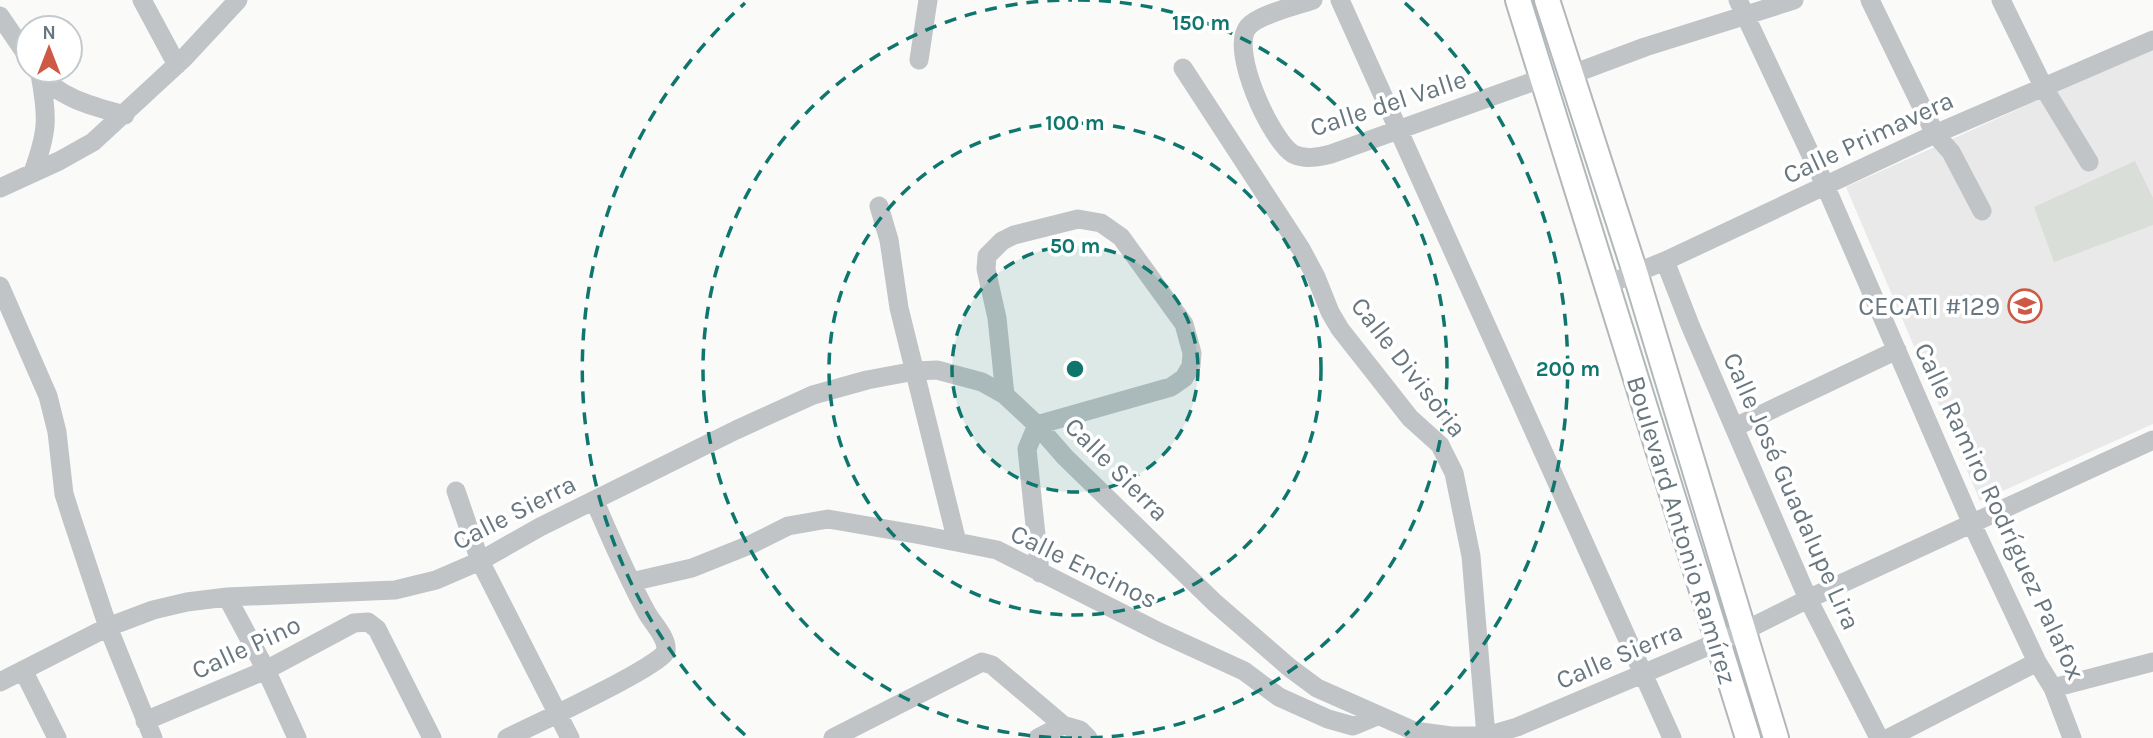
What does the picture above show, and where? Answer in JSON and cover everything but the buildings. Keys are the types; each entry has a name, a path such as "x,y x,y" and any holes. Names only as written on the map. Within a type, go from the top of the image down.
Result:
{"main road":[{"name":"Boulevard Antonio Ramírez","path":"1518,0 1748,738"},
{"name":"Boulevard Antonio Ramírez","path":"1547,0 1635,272 1776,738"}],"street":[{"path":"142,0 177,65"},
{"path":"0,188 79,152 125,115 238,0"},
{"path":"919,60 928,0"},
{"name":"Calle del Valle","path":"1313,0 1269,15 1250,25 1244,36 1243,53 1250,84 1276,132 1293,153 1312,158 1331,154 1542,78"},
{"path":"1340,0 1672,738"},
{"path":"1570,75 1742,8 1794,0"},
{"path":"1870,0 1935,134 1951,152 1982,211"},
{"path":"2001,0 2044,88 2089,162"},
{"name":"Calle Ramiro Rodríguez Palafox","path":"1742,8 1825,185 1972,524 2037,662 2053,688 2072,738"},
{"path":"0,16 14,36"},
{"name":"Calle Primavera","path":"1606,285 1665,261 1935,134 2153,40"},
{"name":"Calle Divisoria","path":"1183,68 1301,249 1340,329 1410,418 1447,454 1461,498 1471,556 1486,736"},
{"path":"33,172 45,139 46,108 41,84"},
{"path":"52,84 85,105 125,115"},
{"path":"879,206 889,240 900,308 957,542"},
{"path":"1005,395 997,318 986,269 987,256 1002,241 1014,235 1078,219 1101,223 1121,237 1184,324 1192,353 1191,366 1184,378 1171,387 1037,425 1027,449 1040,573"},
{"name":"Calle José Guadalupe Lira","path":"1665,261 1808,599 1879,738"},
{"path":"0,286 6,319 48,396 57,432 64,494 108,626 149,730"},
{"path":"1735,427 1897,350"},
{"name":"Calle Sierra","path":"0,682 108,626 153,610 187,602 227,597 395,590 436,580 480,561 540,527 736,430 814,395 837,387 915,371 937,370 982,382 1005,395 1215,603 1280,660 1317,688 1413,731 1451,736 1486,736 1517,727 1744,631 2153,439"},
{"path":"456,491 480,561 570,738"},
{"path":"507,738 635,674 665,654 666,645 663,638 631,582 594,502"},
{"name":"Calle Encinos","path":"631,582 692,568 788,526 828,519 957,542 997,550 1244,671 1279,697 1328,719 1353,726 1377,716"},
{"path":"227,597 266,670 297,738"},
{"name":"Calle Pino","path":"149,730 354,623 368,622 377,629 432,738"},
{"path":"833,738 982,662 992,665 1063,725 1080,730 1088,738"},
{"path":"1889,738 2037,662"},
{"path":"2053,688 2153,662"},
{"path":"23,670 57,738"},
{"path":"1038,738 1063,725"}],"shaded area":[{"name":"CECATI #129","path":"2153,48 2153,424 1980,501 1846,187"},
{"path":"2135,161 2153,198 2153,225 2054,262 2034,207"}],"place":[{"name":"CECATI #129","path":"2025,306"}]}
